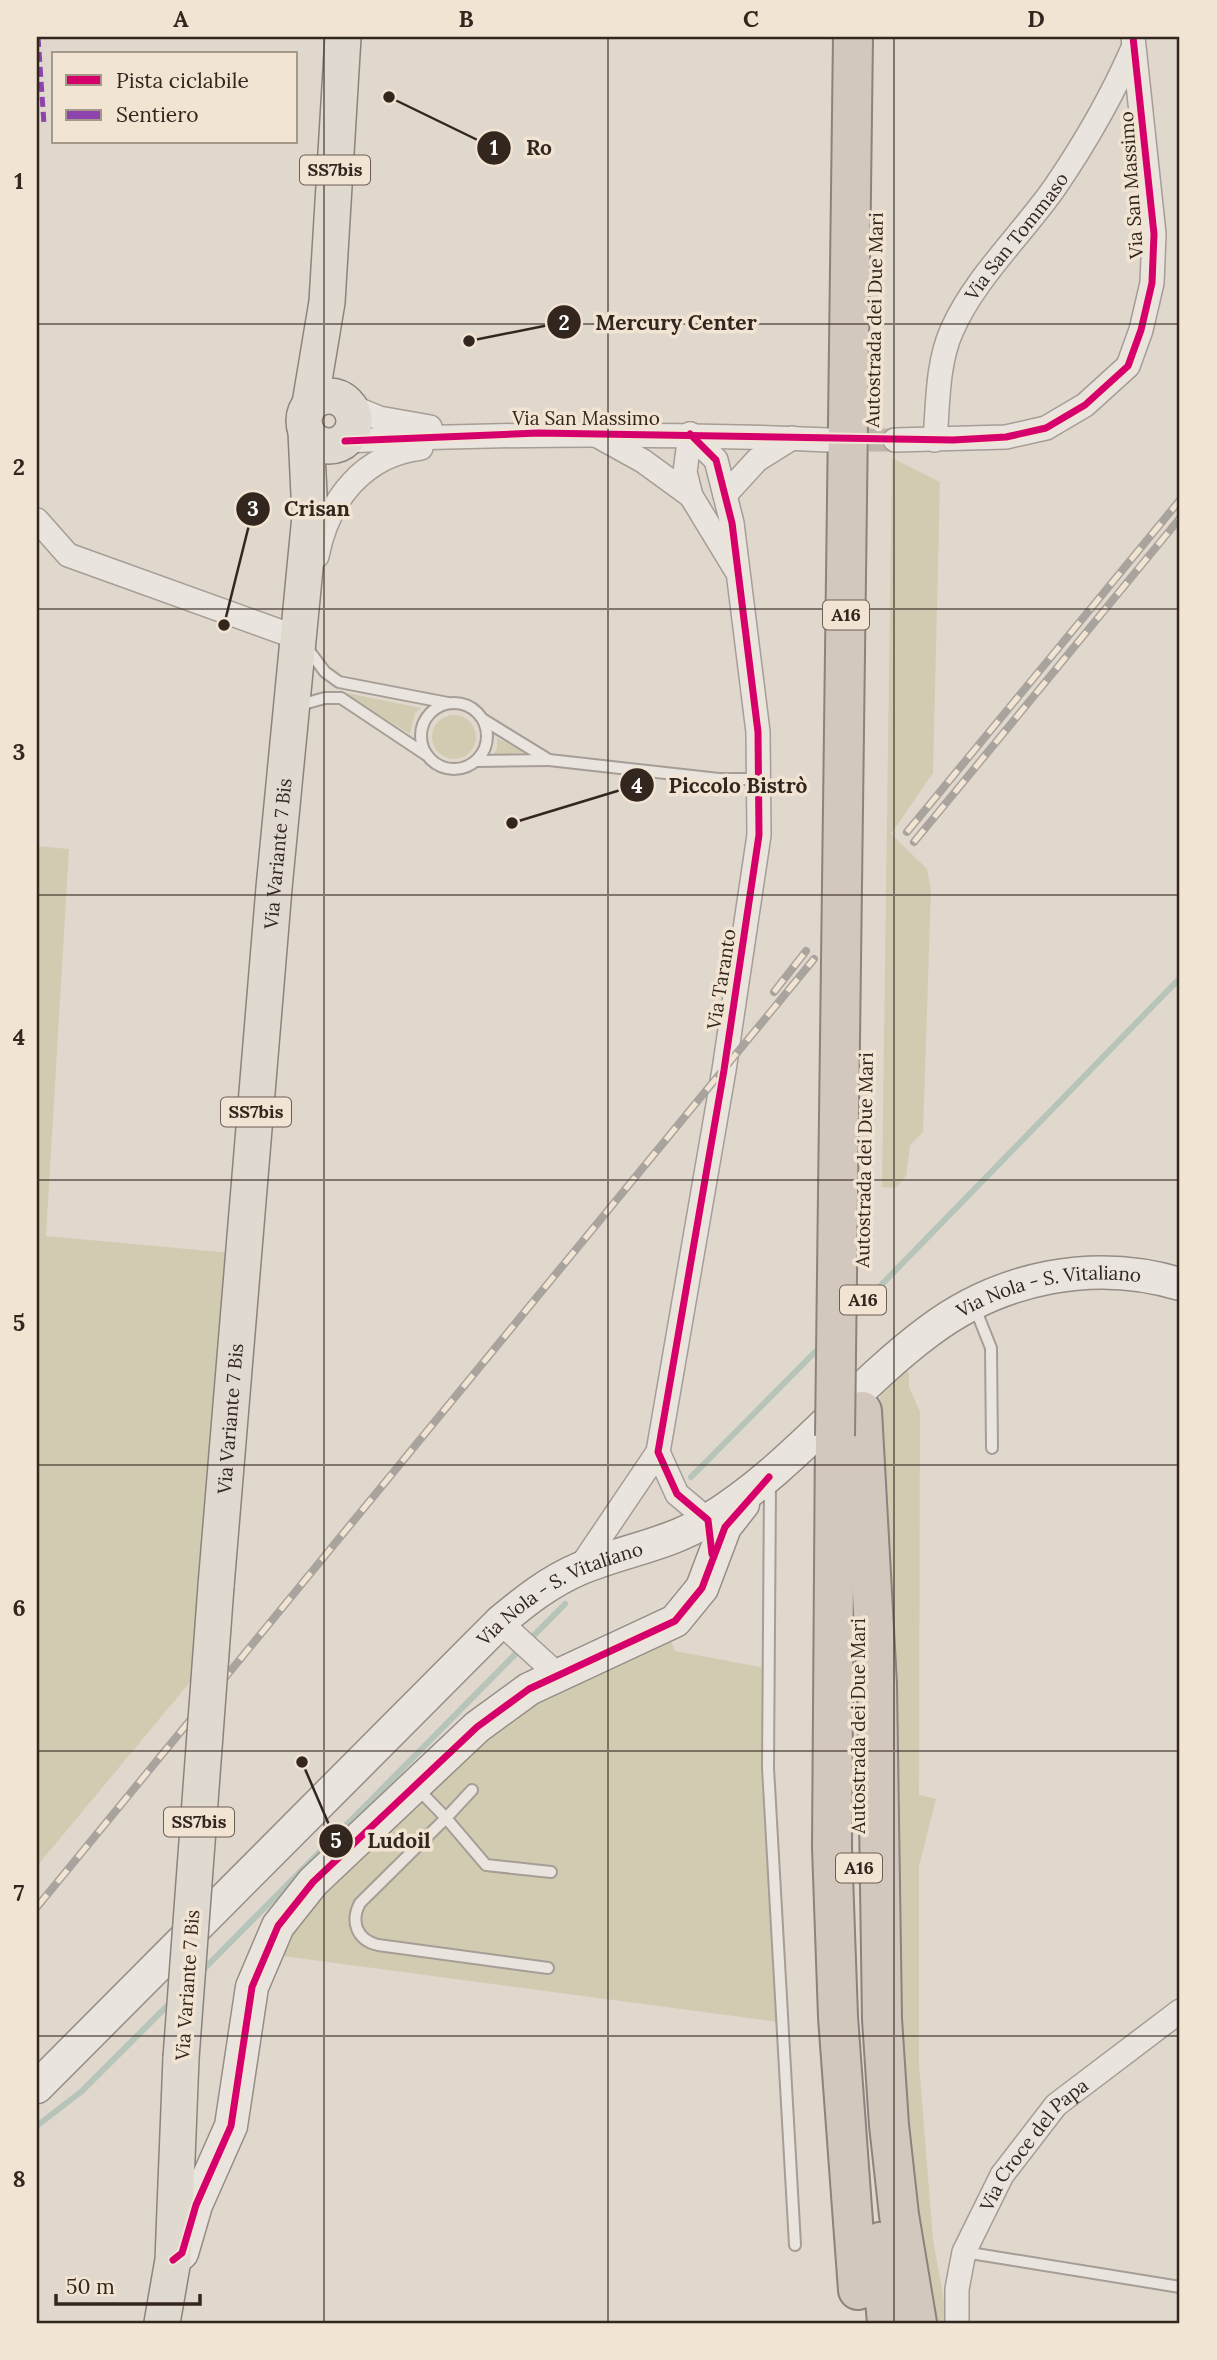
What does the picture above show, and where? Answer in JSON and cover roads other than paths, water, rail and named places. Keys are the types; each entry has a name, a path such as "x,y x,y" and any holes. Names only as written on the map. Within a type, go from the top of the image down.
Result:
{"highway":[{"name":"Autostrada dei Due Mari","path":"853,37 849,1424 864,2031 887,2323"},
{"name":"Autostrada dei Due Mari","path":"851,1191 878,37"},
{"name":"Autostrada dei Due Mari","path":"849,1424 832,1847 839,2031 861,2323"},
{"path":"849,1424 877,1684 882,2019 898,2202 917,2323"}],"main road":[{"name":"Via Variante 7 Bis","path":"162,2323 173,2260 181,2058 216,1586 273,902 300,639 310,516 308,418 327,302 343,37"},
{"name":"Via Variante 7 Bis","path":"327,302 348,404"},
{"path":"343,442 334,445 317,443 308,418 324,396 340,398 348,404"},
{"name":"SS7bis","path":"343,442 353,428 348,404"},
{"name":"Via Variante 7 Bis","path":"310,516 343,442"},
{"name":"Via Nola - S. Vitaliano","path":"37,2087 517,1637 539,1590 579,1569 684,1533 708,1520 769,1477 931,1329 974,1305 1002,1292 1058,1273 1108,1271 1157,1277 1180,1284"},
{"path":"173,2260 183,2253 196,2205 231,2126 251,1987 278,1926 313,1882 477,1727 529,1689 674,1620 702,1588 712,1554 737,1510 769,1477"},
{"path":"708,1520 712,1554"}],"street":[{"name":"Via San Massimo","path":"895,440 1006,437 1046,428 1085,405 1128,366 1141,330 1152,283 1154,234 1134,41"},
{"name":"Via San Tommaso","path":"935,440 943,360 951,331 990,271 1055,187 1114,91 1134,41"},
{"name":"Via San Massimo","path":"348,404 379,418 489,434"},
{"name":"Via San Massimo","path":"343,442 489,434 593,433 828,440"},
{"name":"Via Taranto","path":"593,433 643,461 691,496"},
{"name":"Via San Massimo","path":"303,602 311,585 319,548 339,499 367,467 398,451 474,441 489,434"},
{"name":"Via Taranto","path":"658,1452 724,1070 757,848 758,732 740,575 716,460 690,434"},
{"name":"Via Taranto","path":"690,434 685,472 691,496 740,575"},
{"path":"725,495 757,460 792,438"},
{"path":"37,520 68,555 300,639"},
{"path":"658,1452 665,1473 677,1494 708,1520"},
{"path":"579,1569 658,1452"},
{"path":"517,1637 558,1675"},
{"name":"Via Croce del Papa","path":"957,2323 957,2289 964,2252 1002,2175 1056,2105 1180,2011"}],"lane":[{"path":"300,639 325,672 339,682 468,706 483,719 549,760"},
{"path":"293,707 324,698 341,698 427,755 435,764 456,770 477,761 549,760 719,779 759,779"},
{"path":"427,755 422,745 424,722 438,707 448,703"},
{"path":"477,761 488,741 483,719"},
{"path":"974,1305 991,1348 992,1448"},
{"path":"769,1477 768,1768 795,2245"},
{"path":"415,1786 486,1865 551,1872"},
{"path":"472,1790 360,1903 355,1919 359,1934 370,1943 379,1945 548,1968"},
{"path":"964,2252 1180,2287"}],"waterway":[{"path":"852,1315 1180,978"},
{"path":"691,1477 822,1345"},
{"path":"200,1973 565,1604"},
{"path":"38,2125 82,2091 172,2001"}],"tunnel":[{"path":"835,440 895,440"}],"railway":[{"path":"907,832 1180,500"},
{"path":"914,842 1180,518"},
{"path":"774,992 806,951"},
{"path":"37,1907 814,959"}],"place":[{"name":"Ro","path":"389,97"},
{"name":"Mercury Center","path":"469,341"},
{"name":"Crisan","path":"224,625"},
{"name":"Piccolo Bistrò","path":"512,823"},
{"name":"Ludoil","path":"302,1762"}]}
